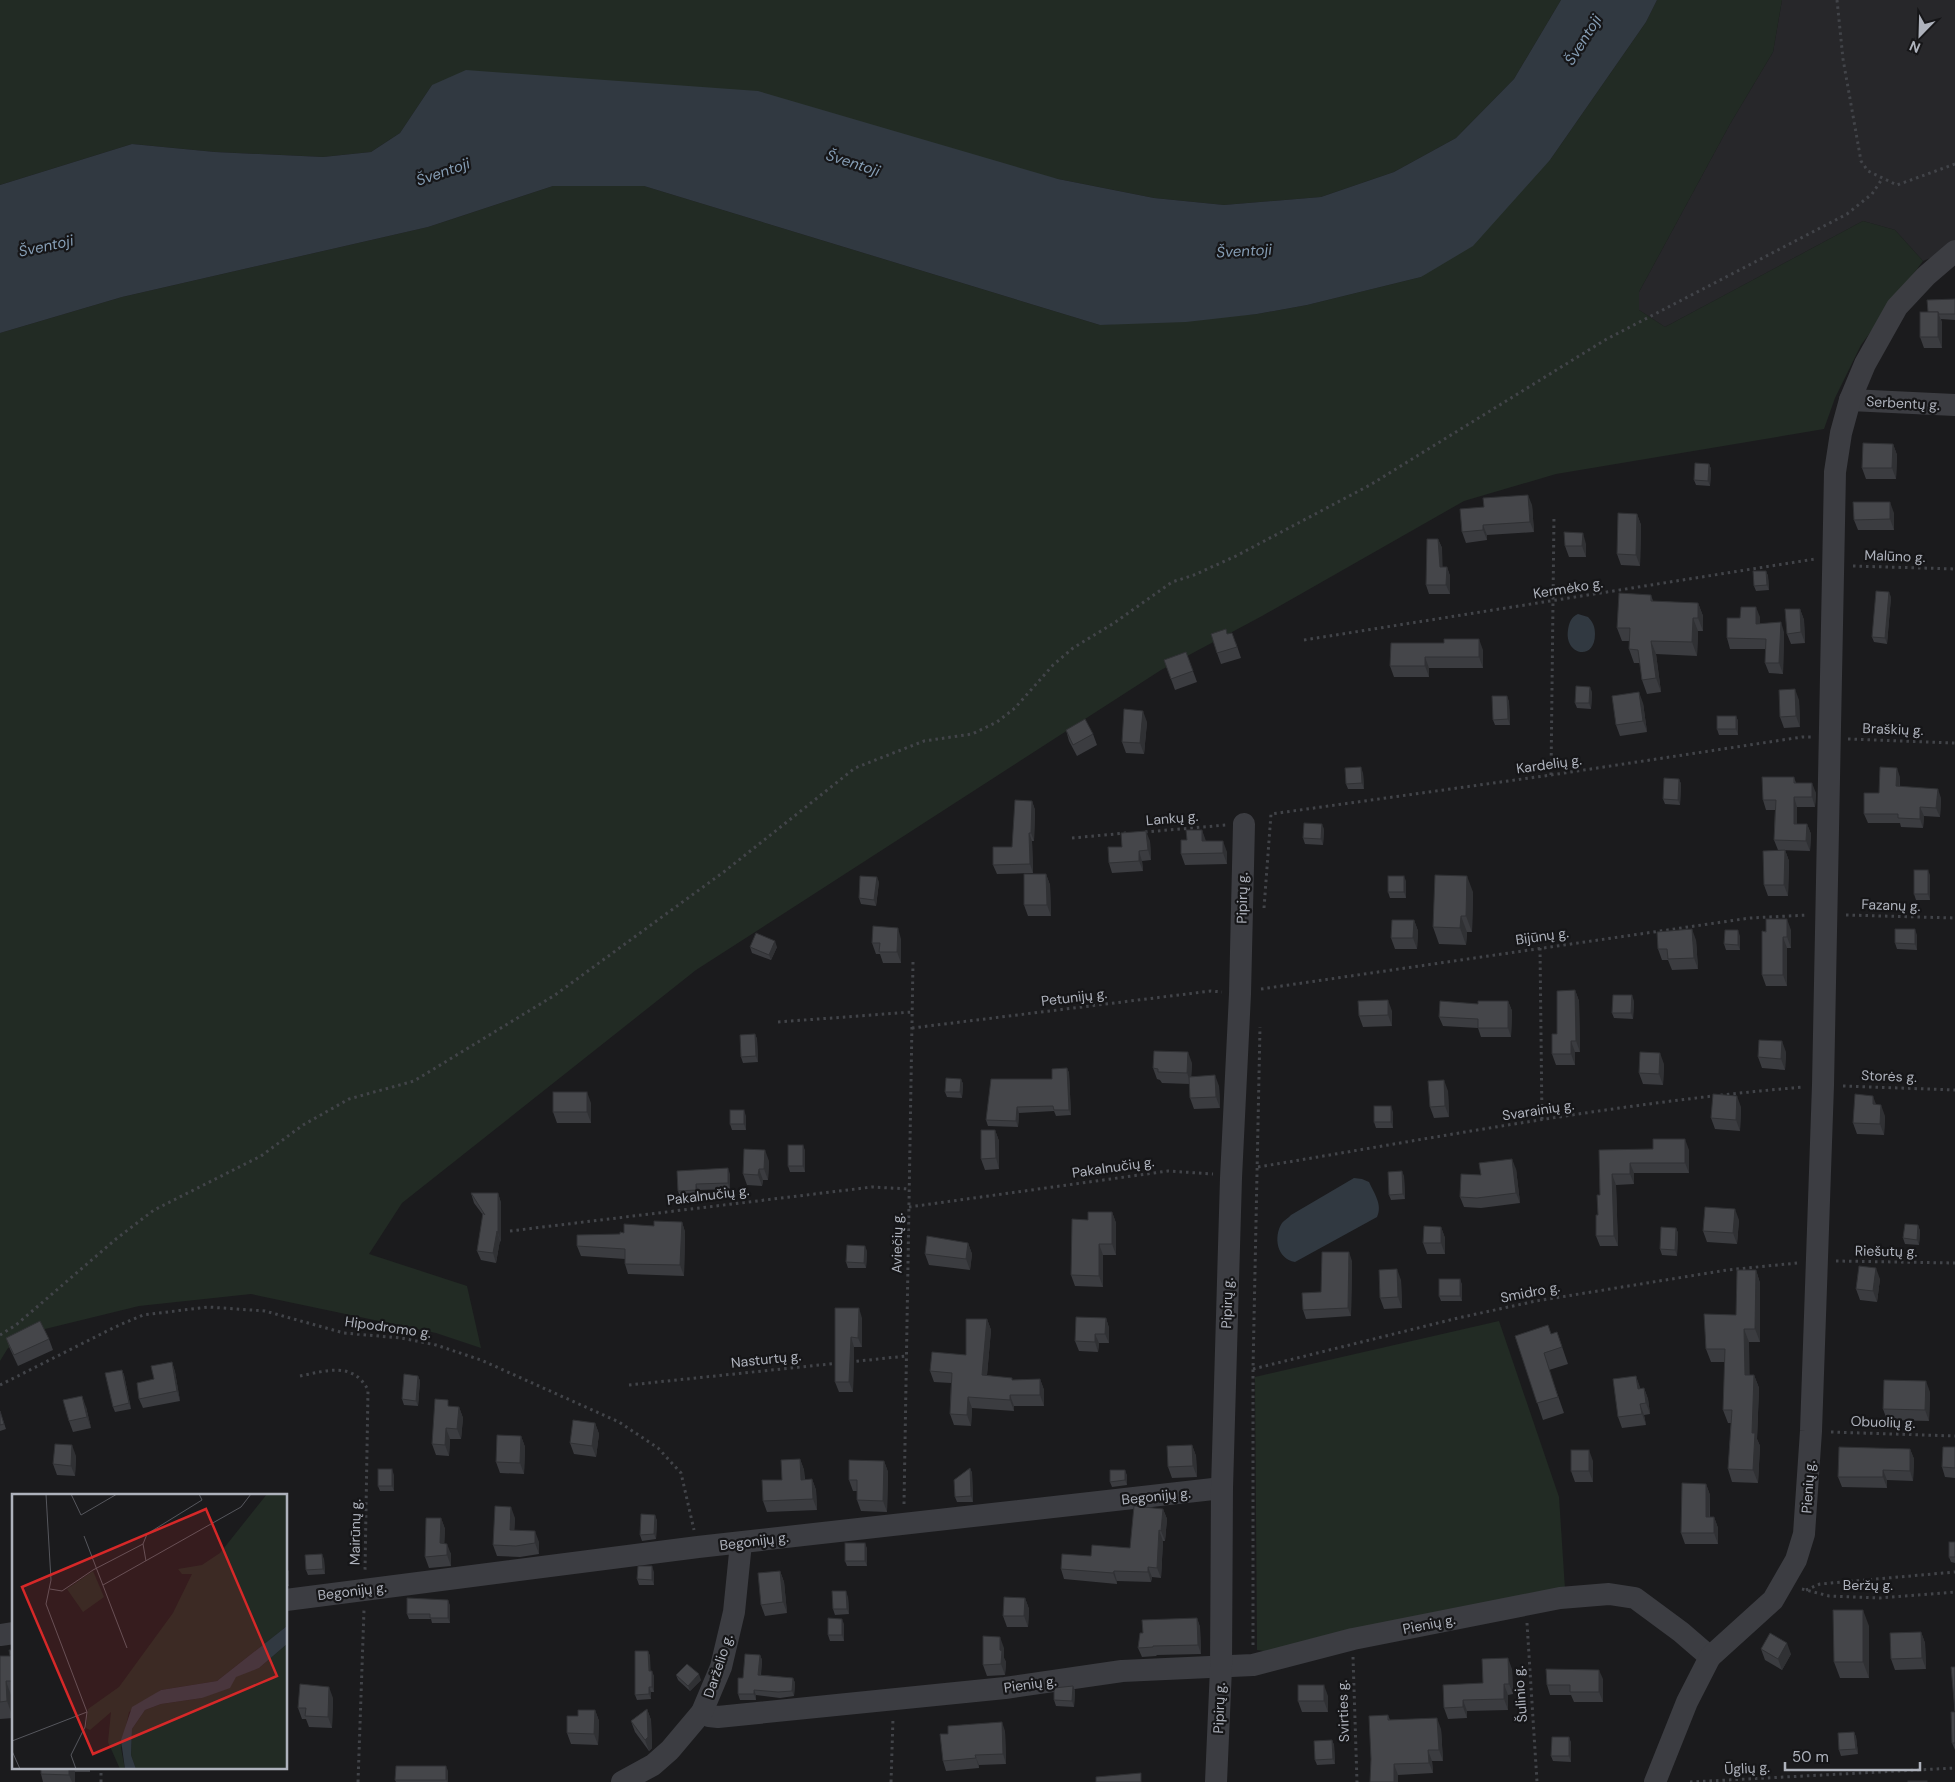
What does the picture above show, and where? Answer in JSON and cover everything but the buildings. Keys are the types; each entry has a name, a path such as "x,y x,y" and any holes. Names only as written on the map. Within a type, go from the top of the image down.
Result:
{"street":[{"name":"Pienių g.","path":"702,1712 709,1716 718,1717 1005,1688 1122,1671 1221,1668 1253,1665 1353,1639 1560,1598 1608,1594 1635,1598 1681,1632 1710,1657 1773,1600 1784,1584 1796,1560 1804,1534 1811,1431 1823,1085 1835,472 1841,433 1850,400 1865,364 1897,308 1926,276 1955,251"},
{"name":"Serbentų g.","path":"1850,400 1955,405"},
{"name":"Pipirų g.","path":"1216,1782 1221,1668 1222,1488 1231,1178 1250,991 1244,824"},
{"name":"Begonijų g.","path":"288,1600 698,1547 1222,1488"},
{"name":"Darželio g.","path":"622,1782 653,1765 670,1750 702,1712 721,1667 734,1612 741,1543"},
{"path":"1655,1782 1687,1702 1710,1657"}],"path":[{"path":"1837,0 1843,59 1861,161 1868,171 1897,185 1955,164"},
{"path":"0,1335 16,1325 116,1239 154,1210 261,1156 304,1125 349,1098 414,1081 555,995 725,871 855,768 924,741 972,734 997,722 1015,708 1053,665 1072,648 1114,623 1172,582 1194,575 1236,556 1370,485 1605,340 1847,214 1872,194 1882,179"},
{"path":"1551,775 1554,515"},
{"name":"Malūno g.","path":"1834,561 1955,569"},
{"name":"Kermėko g.","path":"1304,640 1554,602 1786,563 1834,561"},
{"name":"Kardelių g.","path":"1264,912 1270,814 1551,775 1802,737 1830,738"},
{"name":"Braškių g.","path":"1830,738 1955,743"},
{"name":"Lankų g.","path":"1139,832 1244,824"},
{"name":"Lankų g.","path":"1072,838 1129,833"},
{"name":"Fazanų g.","path":"1826,914 1955,918"},
{"name":"Bijūnų g.","path":"1250,991 1750,918 1826,914"},
{"path":"1540,948 1542,1120"},
{"name":"Aviečių g.","path":"904,1524 913,962"},
{"path":"1250,991 1261,980"},
{"name":"Petunijų g.","path":"912,1028 1211,991 1250,991"},
{"path":"778,1022 912,1012"},
{"path":"1253,1665 1252,1369 1260,1019"},
{"name":"Storės g.","path":"1823,1085 1955,1090"},
{"name":"Svarainių g.","path":"1258,1167 1542,1120 1728,1093 1823,1085"},
{"name":"Pakalnučių g.","path":"909,1207 1168,1171 1202,1173 1231,1178"},
{"name":"Pakalnučių g.","path":"510,1231 872,1187 909,1189"},
{"name":"Riešutų g.","path":"1817,1261 1955,1263"},
{"name":"Smidro g.","path":"1252,1369 1458,1318 1536,1301 1727,1270 1817,1261"},
{"name":"Hipodromo g.","path":"0,1385 115,1327 143,1315 208,1307 265,1311 344,1333 401,1338 436,1345 481,1360 619,1422 658,1448 681,1473 698,1547"},
{"name":"Nasturtų g.","path":"628,1385 906,1356"},
{"name":"Mairūnų g.","path":"300,1376 328,1371 343,1371 354,1374 363,1380 368,1390 365,1589 358,1782"},
{"name":"Obuolių g.","path":"1811,1431 1955,1436"},
{"path":"1806,1590 1820,1584 1955,1572"},
{"name":"Beržų g.","path":"1784,1584 1829,1596 1880,1598 1955,1592"},
{"name":"Šulinio g.","path":"1526,1605 1537,1782"},
{"name":"Svirties g.","path":"1353,1639 1357,1782"},
{"path":"891,1782 893,1700"},
{"name":"Ūglių g.","path":"1690,1782 1955,1768"}],"shaded area":[{"path":"0,0 1561,0 1514,79 1456,138 1394,172 1321,197 1224,205 1154,198 1058,179 432,85 400,133 371,152 323,157 215,152 132,144 0,185"},
{"path":"1657,0 1782,0 1773,52 1730,124 1639,292 1639,310 1665,327 1863,221 1895,230 1923,261 1861,345 1835,398 1824,429 1556,474 1464,501 1262,616 1161,670 696,970 402,1203 369,1254 467,1286 481,1348 436,1333 251,1294 139,1306 45,1329 8,1348 0,1361 0,333 122,297 428,227 553,186 644,186 1100,325 1257,314 1307,305 1421,277 1550,160 1646,22"},
{"path":"1782,0 1955,0 1955,248 1923,261 1895,230 1863,221 1665,327 1639,310 1639,292 1730,124 1773,52"},
{"path":"1499,1321 1559,1497 1565,1589 1278,1653 1257,1650 1255,1377"}],"water":[{"name":"Šventoji","path":"1561,0 1657,0 1646,22 1550,160 1473,246 1421,277 1307,305 1257,314 1186,322 1100,325 644,186 553,186 428,227 122,297 0,333 0,185 132,144 215,152 323,157 371,152 400,133 432,85 466,70 758,91 1058,179 1154,198 1224,205 1321,197 1394,172 1456,138 1514,79"},
{"path":"1578,614 1588,617 1595,629 1594,643 1585,652 1575,650 1568,638 1570,623"},
{"path":"1354,1178 1369,1182 1379,1208 1377,1217 1295,1262 1284,1257 1277,1241 1279,1229 1283,1222 1291,1215"}]}
